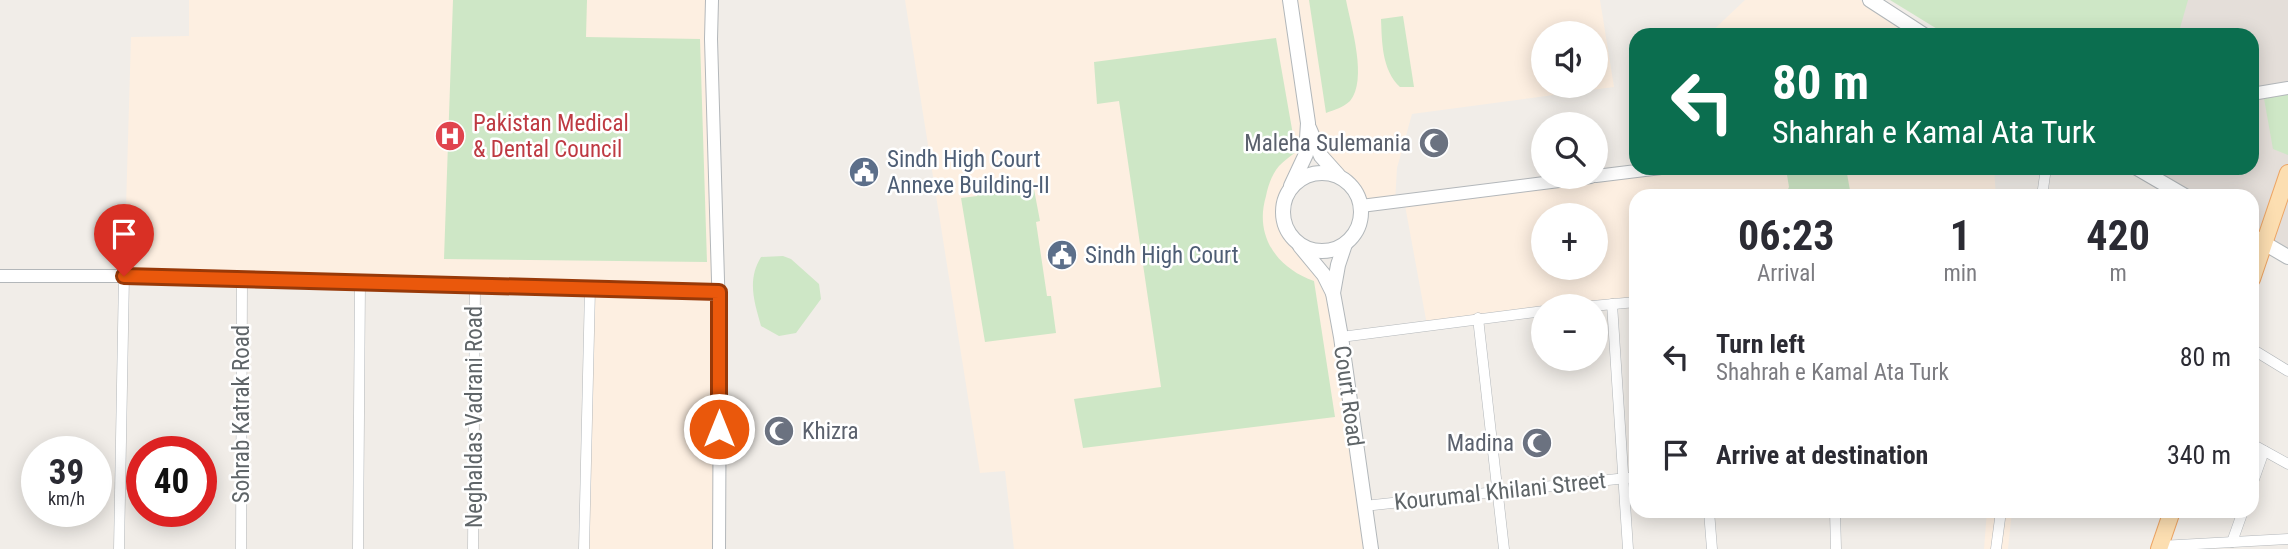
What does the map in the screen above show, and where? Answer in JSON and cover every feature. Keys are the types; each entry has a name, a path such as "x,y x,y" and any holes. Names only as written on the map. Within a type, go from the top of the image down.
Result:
{"main road":[{"path":"1290,0 1308,123 1306,154 1282,211 1285,225 1324,275 1333,293"},
{"path":"1870,0 1913,28"},
{"path":"1295,240 1302,246 1327,251 1345,244 1355,234 1361,216 1357,193 1321,156 1308,123"},
{"path":"1289,190 1307,175 1330,173 1339,176"},
{"path":"2259,237 2288,173"},
{"path":"2149,175 2173,189"},
{"path":"2259,240 2288,257"},
{"name":"Court Road","path":"1345,244 1333,293 1371,549"},
{"path":"2159,548 2170,518"}],"street":[{"path":"712,0 719,292 719,549"},
{"path":"2259,93 2288,88"},
{"path":"1608,174 1629,172"},
{"path":"1361,206 1531,184"},
{"path":"0,276 124,276 719,292"},
{"path":"120,549 124,276"},
{"name":"Sohrab Katrak Road","path":"241,549 242,280"},
{"path":"358,549 360,282"},
{"name":"Neghaldas Vadrani Road","path":"473,549 475,286"},
{"path":"584,549 590,289"},
{"path":"1608,304 1629,303"},
{"path":"1612,304 1628,549"},
{"path":"1341,337 1531,312"},
{"path":"1478,318 1504,549"},
{"path":"2259,353 2288,371"},
{"path":"2259,448 2288,464"},
{"path":"2259,465 2264,451"},
{"name":"Kourumal Khilani Street","path":"1364,506 1629,478"},
{"path":"1710,518 1712,549"},
{"path":"1835,518 1836,549"},
{"path":"1996,549 1999,518"},
{"path":"2232,542 2241,518"},
{"path":"2159,548 2288,539"}],"shaded area":[{"path":"189,0 712,0 718,549 584,549 589,289 124,276 131,37 189,36"},
{"name":"Sindh High Court","path":"905,0 1600,0 1603,21 1531,21 1532,98 1412,114 1397,168 1395,202 1363,203 1357,193 1321,156 1309,125 1307,175 1296,182 1283,203 1285,225 1324,275 1371,549 1014,549 1005,471 980,473"},
{"path":"1745,0 1860,0 1904,28 1715,28"},
{"path":"2186,0 2288,0 2288,257 2259,240 2259,189 2173,189 2149,175 2259,175 2259,28 2177,28"},
{"name":"Sindh High Court","path":"1608,50 1614,87 1608,88"},
{"path":"1629,175 1994,175 1996,189 1629,189 1629,303 1608,304 1608,294 1531,294 1531,308 1427,325 1404,200 1531,186 1531,189 1608,189 1608,177"},
{"path":"1986,518 2011,518 2008,549 1984,549"}],"green space":[{"path":"453,0 587,0 586,37 700,39 707,262 444,259"},
{"path":"1309,0 1346,0 1357,52 1358,80 1355,92 1348,103 1326,113"},
{"path":"1890,0 2188,0 2180,28 1936,28"},
{"path":"1403,16 1414,87 1400,87 1394,80 1386,64 1383,47 1381,19"},
{"path":"1276,38 1296,152 1279,166 1272,176 1263,211 1263,224 1266,237 1279,259 1289,268 1314,281 1335,417 1083,448 1074,399 1161,387 1119,101 1097,104 1094,62"},
{"path":"2288,89 2288,155 2273,149 2263,93"},
{"path":"1787,175 1847,175 1850,189 1788,189"},
{"path":"1033,184 1040,221 1036,222 1047,296 1051,296 1056,333 985,342 961,198"},
{"path":"783,256 791,259 819,284 821,299 796,333 779,336 761,326 753,282 761,257"}],"place":[{"name":"Pakistan Medical & Dental Council","path":"450,136"},
{"name":"Maleha Sulemania","path":"1434,143"},
{"name":"Sindh High Court Annexe Building-II","path":"864,172"},
{"name":"Sindh High Court","path":"1062,255"},
{"name":"Khizra","path":"779,431"},
{"name":"Madina","path":"1537,443"}],"route":[{"path":"124,276 719,292 719,429"}]}
